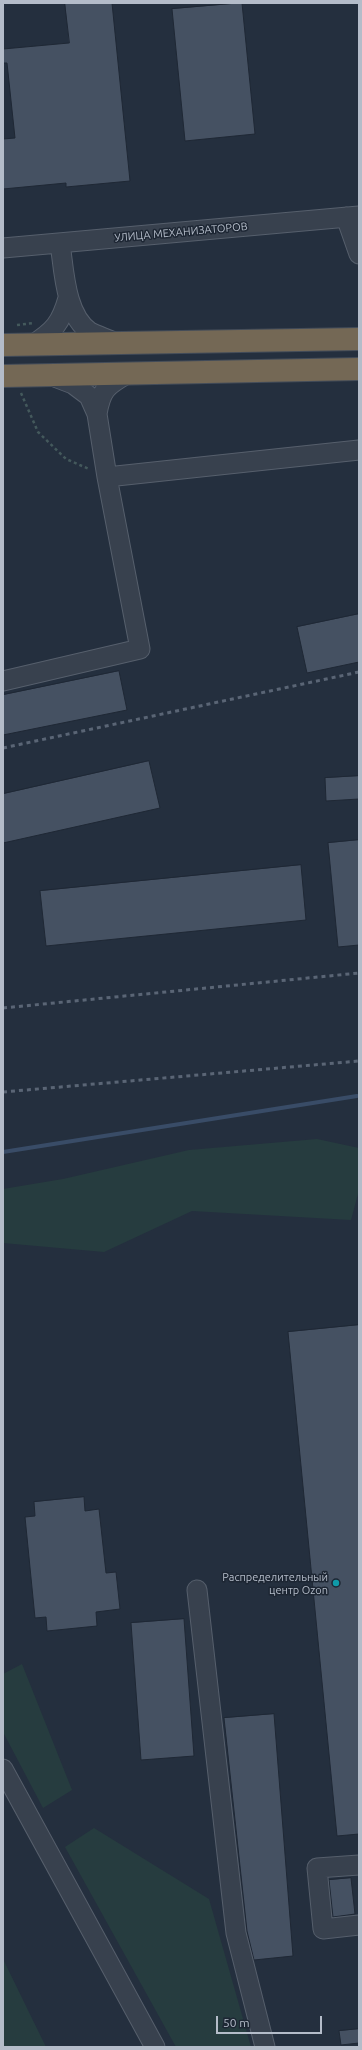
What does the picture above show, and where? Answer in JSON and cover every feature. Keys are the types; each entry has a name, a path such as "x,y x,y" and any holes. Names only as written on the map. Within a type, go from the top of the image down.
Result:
{"highway":[{"path":"3,345 359,339"},
{"path":"3,376 359,369"}],"street":[{"name":"УЛИЦА МЕХАНИЗАТОРОВ","path":"3,248 352,216"},
{"path":"352,216 359,254"},
{"path":"60,243 68,298 77,316 90,331 118,344"},
{"path":"32,345 52,332 63,316 68,298"},
{"path":"97,414 100,396 109,384 127,374"},
{"path":"3,681 140,649 107,477 97,414 89,396 73,384 52,376"},
{"path":"107,477 359,450"},
{"path":"197,1590 236,1933 265,2047"},
{"path":"3,1769 155,2047"},
{"path":"359,1865 317,1868 323,1929 359,1925"}],"path":[{"path":"20,391 38,432 66,459 107,477"}],"green space":[{"path":"317,1139 359,1148 359,1190 351,1220 192,1211 104,1252 3,1243 3,1189 63,1179 189,1150"},
{"path":"22,1664 72,1790 43,1808 3,1732 3,1674"},
{"path":"94,1828 209,1899 251,2047 176,2047 65,1847"},
{"path":"3,1959 46,2047 3,2047"}],"building":[{"path":"65,3 112,3 130,181 66,187 66,183 3,189 3,139 15,138 7,63 3,63 3,49 69,43"},
{"path":"242,3 255,134 185,141 172,9"},
{"path":"359,614 359,662 307,673 297,627"},
{"path":"119,671 127,710 3,735 3,695"},
{"path":"149,761 160,808 3,843 3,794"},
{"path":"359,776 359,799 326,801 325,778"},
{"path":"359,840 359,945 338,947 328,843"},
{"path":"301,865 306,920 46,946 40,891"},
{"name":"Распределительный центр Ozon","path":"359,1325 359,1834 337,1836 288,1332"},
{"path":"84,1497 85,1511 99,1509 106,1573 116,1572 120,1609 96,1612 97,1626 47,1631 46,1617 35,1618 25,1517 35,1516 34,1502"},
{"path":"184,1619 194,1756 141,1760 131,1623"},
{"path":"274,1714 293,1956 254,1960 247,1931 224,1718"},
{"path":"351,1878 355,1914 333,1917 329,1880"},
{"path":"359,2029 359,2043 341,2045 339,2031"}],"waterway":[{"path":"3,1152 357,1096"}],"railway":[{"path":"3,748 359,672"},
{"path":"3,1008 359,973"},
{"path":"3,1092 359,1061"}],"place":[{"name":"Распределительный центр Ozon","path":"336,1583"}]}
